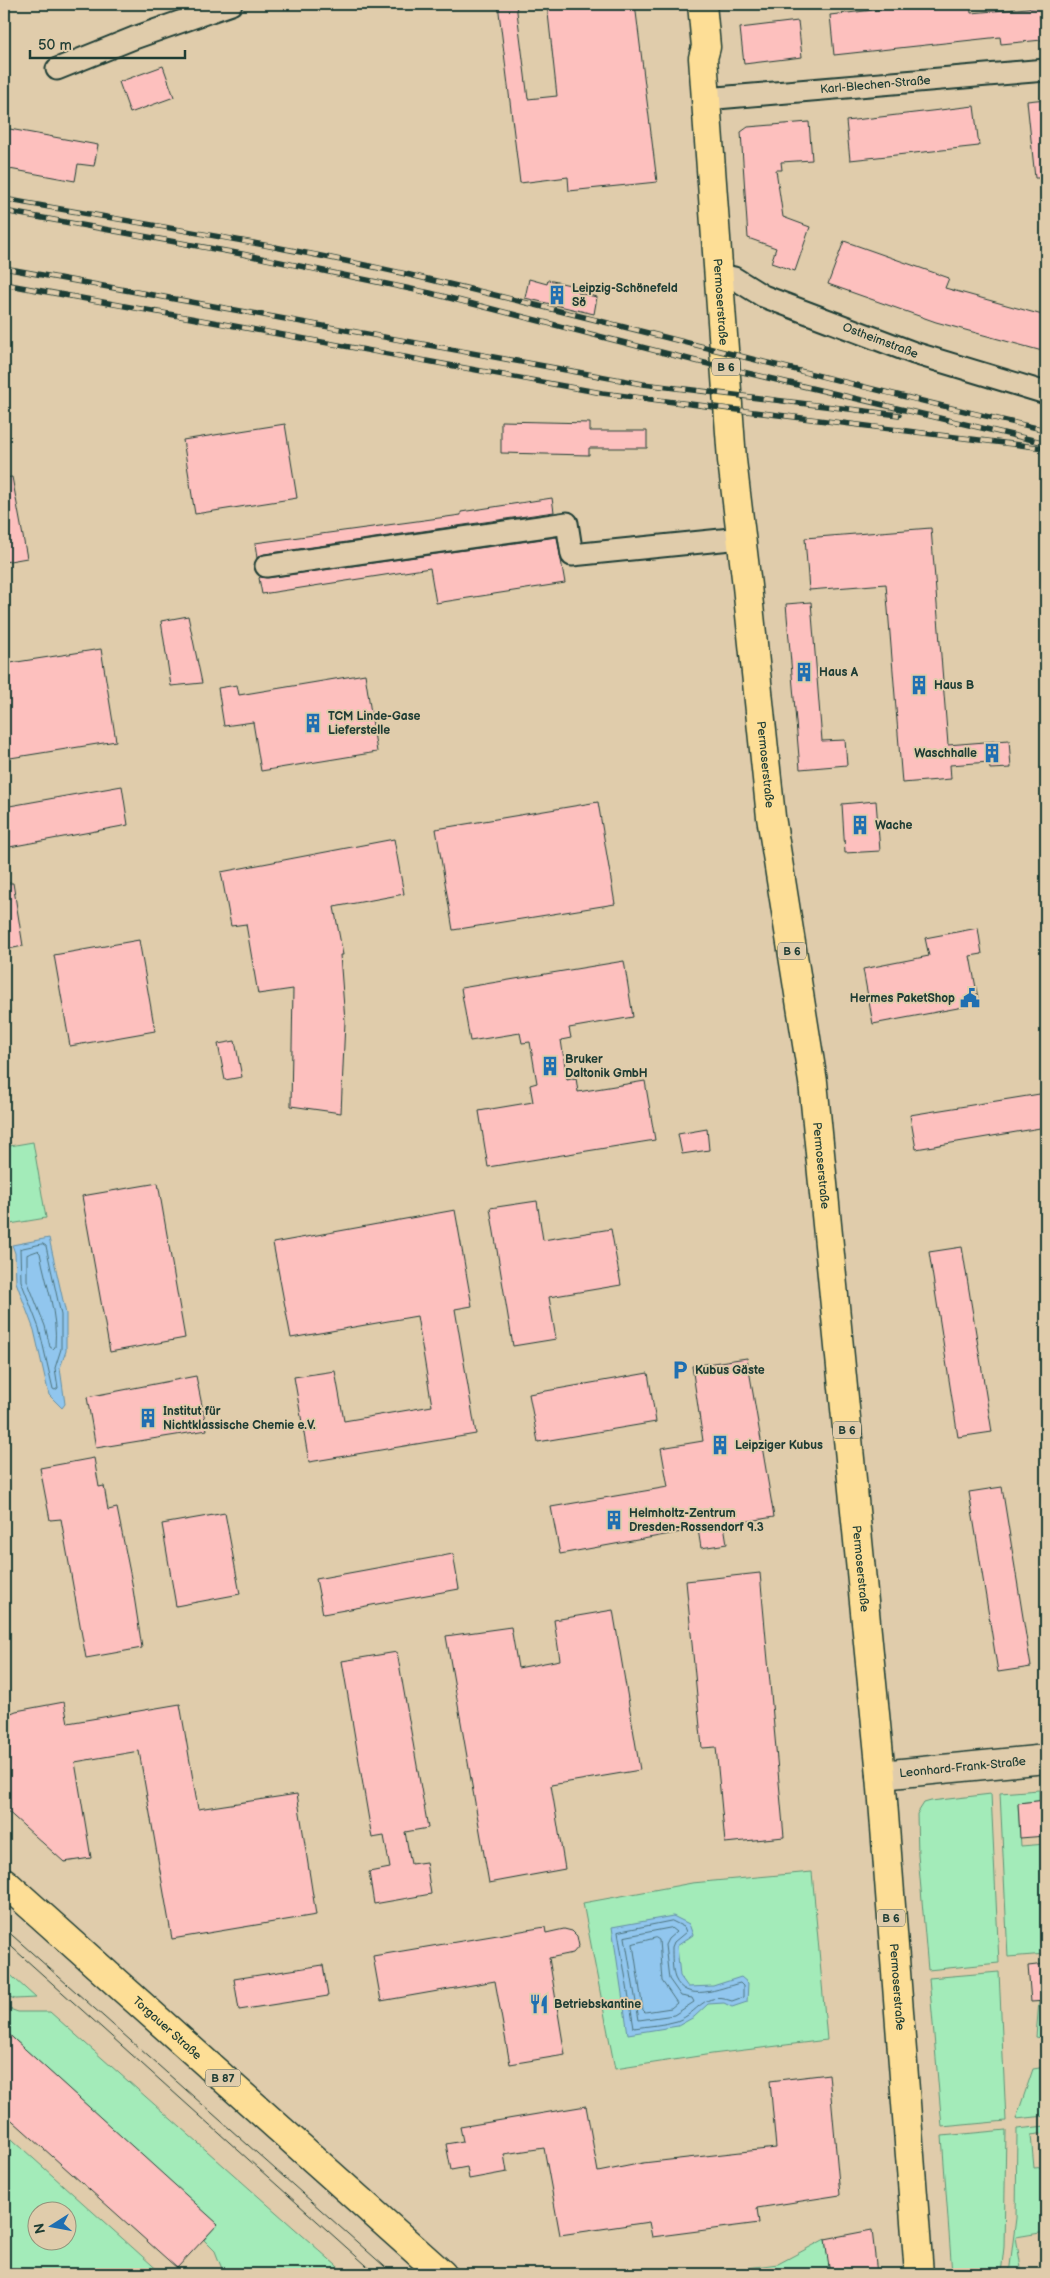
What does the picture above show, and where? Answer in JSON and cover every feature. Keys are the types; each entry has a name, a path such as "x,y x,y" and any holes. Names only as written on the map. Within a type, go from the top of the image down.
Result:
{"main road":[{"name":"Permoserstraße","path":"684,4 695,45 703,58"},
{"name":"Permoserstraße","path":"702,4 706,47 703,58 732,460 771,817 814,1082 881,1775 920,2274"},
{"name":"Torgauer Straße","path":"4,1882 442,2274"}],"street":[{"path":"57,69 134,38 231,4"},
{"name":"Karl-Blechen-Straße","path":"706,99 1046,70"},
{"name":"Ostheimstraße","path":"720,275 734,278 763,296 914,353 1046,392"},
{"path":"266,566 567,523 572,555 741,538"},
{"name":"Leonhard-Frank-Straße","path":"881,1775 1046,1759"}],"green space":[{"path":"33,1142 46,1218 4,1225 4,1147"},
{"path":"1039,1790 1039,1801 1018,1803 1021,1846 1046,1844 1046,1954 1008,1957 1000,1793"},
{"path":"991,1794 999,1963 928,1970 918,1855 917,1814 924,1803 931,1801"},
{"path":"812,1872 827,2040 712,2054 615,2069 583,1903 692,1883"},
{"path":"4,1969 36,1998 15,1999 4,1995"},
{"path":"999,1972 1006,2121 942,2127 929,1978"},
{"path":"1039,2001 1046,2001 1046,2039 1036,2037"},
{"path":"4,2007 18,2012 50,2012 346,2274 224,2274 215,2251 204,2240 217,2224 6,2032 4,2034"},
{"path":"1046,2067 1046,2116 1016,2119 1033,2069"},
{"path":"1046,2126 1046,2133 1031,2135 1034,2168 1046,2167 1046,2232 1016,2237 1022,2274 1009,2274 1016,2218 1017,2129"},
{"path":"1006,2130 1004,2247 1001,2274 952,2274 942,2136"},
{"path":"4,2132 162,2274 5,2274"},
{"path":"825,2239 830,2274 701,2274 778,2264"}],"water":[{"path":"49,1238 66,1314 66,1351 60,1368 65,1404 62,1408 49,1395 34,1330 16,1282 15,1253 12,1245"},
{"path":"673,1916 689,1924 693,1935 677,1946 680,1976 688,1987 713,1986 741,1977 748,1983 747,2002 732,2007 724,2003 708,2004 694,2017 678,2026 628,2034 612,1927"}],"building":[{"path":"498,4 516,4 528,99 557,96 547,4 635,4 657,182 569,191 568,177 520,183"},
{"path":"926,4 970,4 971,13 1039,7 1042,40 1001,44 1000,37 834,55 830,15"},
{"path":"798,21 802,57 744,64 740,28"},
{"path":"163,66 174,97 130,113 119,82"},
{"path":"1046,99 1046,178 1035,178 1027,101"},
{"path":"974,106 979,146 850,160 846,121"},
{"path":"809,122 812,160 781,162 782,170 776,170 783,217 810,227 795,271 771,263 776,248 748,238 741,132 748,127"},
{"path":"4,128 98,145 94,166 78,164 75,181 4,168"},
{"path":"844,241 949,278 945,288 1046,316 1046,352 936,322 828,284"},
{"name":"Leipzig-Schönefeld Sö","path":"529,279 547,284 548,280 579,287 578,293 597,297 594,314 525,298"},
{"path":"501,421 590,423 590,431 647,431 647,448 589,448 589,455 501,453"},
{"path":"285,424 297,498 195,514 183,440"},
{"path":"12,477 27,558 4,562 4,478"},
{"path":"552,498 554,512 264,554 257,558 255,543 461,515 461,512"},
{"name":"Haus B","path":"931,528 948,745 1009,740 1011,768 990,769 989,762 950,765 951,779 902,783 886,584 809,590 805,538"},
{"path":"557,537 565,583 436,603 430,568 262,594 259,578 268,578"},
{"name":"Haus A","path":"811,602 822,741 845,740 847,765 800,769 786,604"},
{"path":"188,616 202,683 171,686 161,621"},
{"path":"101,649 116,741 4,759 4,664"},
{"name":"TCM Linde-Gase Lieferstelle","path":"365,674 377,752 261,771 253,722 224,726 218,688 237,685 239,695"},
{"path":"122,786 128,825 4,848 4,807"},
{"name":"Wache","path":"876,801 880,851 845,853 842,804"},
{"path":"598,802 615,904 453,930 436,829"},
{"path":"394,839 404,894 334,907 343,955 340,955 345,1021 341,1113 291,1106 293,989 258,994 246,924 231,926 221,872"},
{"path":"4,883 13,883 23,946 4,950"},
{"path":"978,928 982,954 970,956 979,1004 873,1024 863,969 929,956 925,938"},
{"path":"139,940 155,1031 70,1046 54,955"},
{"name":"Bruker Daltonik GmbH","path":"624,961 633,1017 569,1028 571,1038 561,1040 567,1080 576,1078 578,1092 645,1081 655,1140 488,1167 479,1111 533,1102 530,1085 537,1083 530,1042 522,1043 520,1033 470,1041 461,988"},
{"path":"235,1041 242,1077 225,1080 218,1044"},
{"path":"1046,1093 1046,1127 916,1149 910,1115"},
{"path":"707,1129 709,1150 682,1154 678,1134"},
{"path":"158,1183 185,1338 110,1352 82,1196"},
{"path":"537,1201 543,1240 611,1229 621,1285 549,1297 556,1339 513,1346 490,1208"},
{"path":"455,1210 472,1306 455,1309 476,1434 309,1462 294,1377 335,1371 344,1421 432,1406 417,1316 291,1338 273,1243"},
{"path":"962,1247 992,1432 958,1437 929,1252"},
{"name":"Leipziger Kubus","path":"747,1358 774,1517 724,1525 727,1544 701,1548 698,1529 560,1554 551,1507 668,1487 661,1448 703,1441 692,1366"},
{"path":"648,1373 656,1422 538,1442 529,1394"},
{"name":"Institut für Nichtklassische Chemie e.V.","path":"196,1376 207,1430 96,1448 87,1397"},
{"path":"94,1458 99,1487 104,1486 108,1510 117,1508 132,1583 142,1648 86,1658 61,1519 50,1520 40,1468"},
{"path":"1002,1487 1031,1667 998,1672 969,1492"},
{"path":"225,1513 240,1594 176,1606 162,1524"},
{"path":"453,1554 459,1589 323,1614 316,1579"},
{"path":"760,1573 784,1837 725,1843 716,1747 702,1748 686,1581"},
{"path":"613,1610 640,1770 551,1785 565,1869 489,1883 446,1636 511,1627 518,1668 560,1660 554,1620"},
{"path":"397,1652 428,1828 405,1832 411,1864 426,1862 431,1894 374,1904 369,1872 390,1868 384,1836 372,1838 342,1661"},
{"path":"64,1702 68,1723 180,1704 198,1809 297,1794 316,1915 172,1939 139,1751 75,1762 91,1858 64,1862 4,1808 4,1716 16,1711"},
{"path":"1046,1800 1046,1836 1020,1838 1018,1803"},
{"path":"545,1927 546,1933 564,1929 572,1931 577,1936 579,1946 573,1953 549,1958 565,2055 510,2064 495,1981 381,2001 373,1956"},
{"path":"1046,1964 1046,2001 1031,2002 1028,1966"},
{"path":"323,1965 328,1996 239,2010 234,1979"},
{"path":"4,2030 218,2224 177,2268 4,2113"},
{"path":"829,2074 840,2195 757,2208 759,2223 652,2237 649,2222 560,2235 544,2148 504,2154 507,2172 469,2179 467,2167 451,2170 446,2144 463,2141 460,2127 586,2106 598,2172 643,2163 776,2148 770,2081"},
{"path":"872,2230 877,2274 830,2274 825,2239"}],"tram line":[{"path":"4,1928 393,2274"},
{"path":"4,1940 376,2274"}],"railway":[{"path":"4,199 221,237 383,269 1046,430"},
{"path":"4,211 242,254 430,293 696,361 1046,443"},
{"path":"4,268 643,384 899,415"},
{"path":"4,284 602,393 1044,448"}],"place":[{"name":"Leipzig-Schönefeld Sö","path":"557,295"},
{"name":"Haus A","path":"804,672"},
{"name":"Haus B","path":"919,685"},
{"name":"TCM Linde-Gase Lieferstelle","path":"313,723"},
{"name":"Waschhalle","path":"992,753"},
{"name":"Wache","path":"860,825"},
{"name":"Hermes PaketShop","path":"970,998"},
{"name":"Bruker Daltonik GmbH","path":"550,1066"},
{"name":"Kubus Gäste","path":"680,1370"},
{"name":"Institut für Nichtklassische Chemie e.V.","path":"148,1418"},
{"name":"Leipziger Kubus","path":"720,1445"},
{"name":"Helmholtz-Zentrum Dresden-Rossendorf 9.3","path":"614,1520"},
{"name":"Betriebskantine","path":"539,2004"}]}
